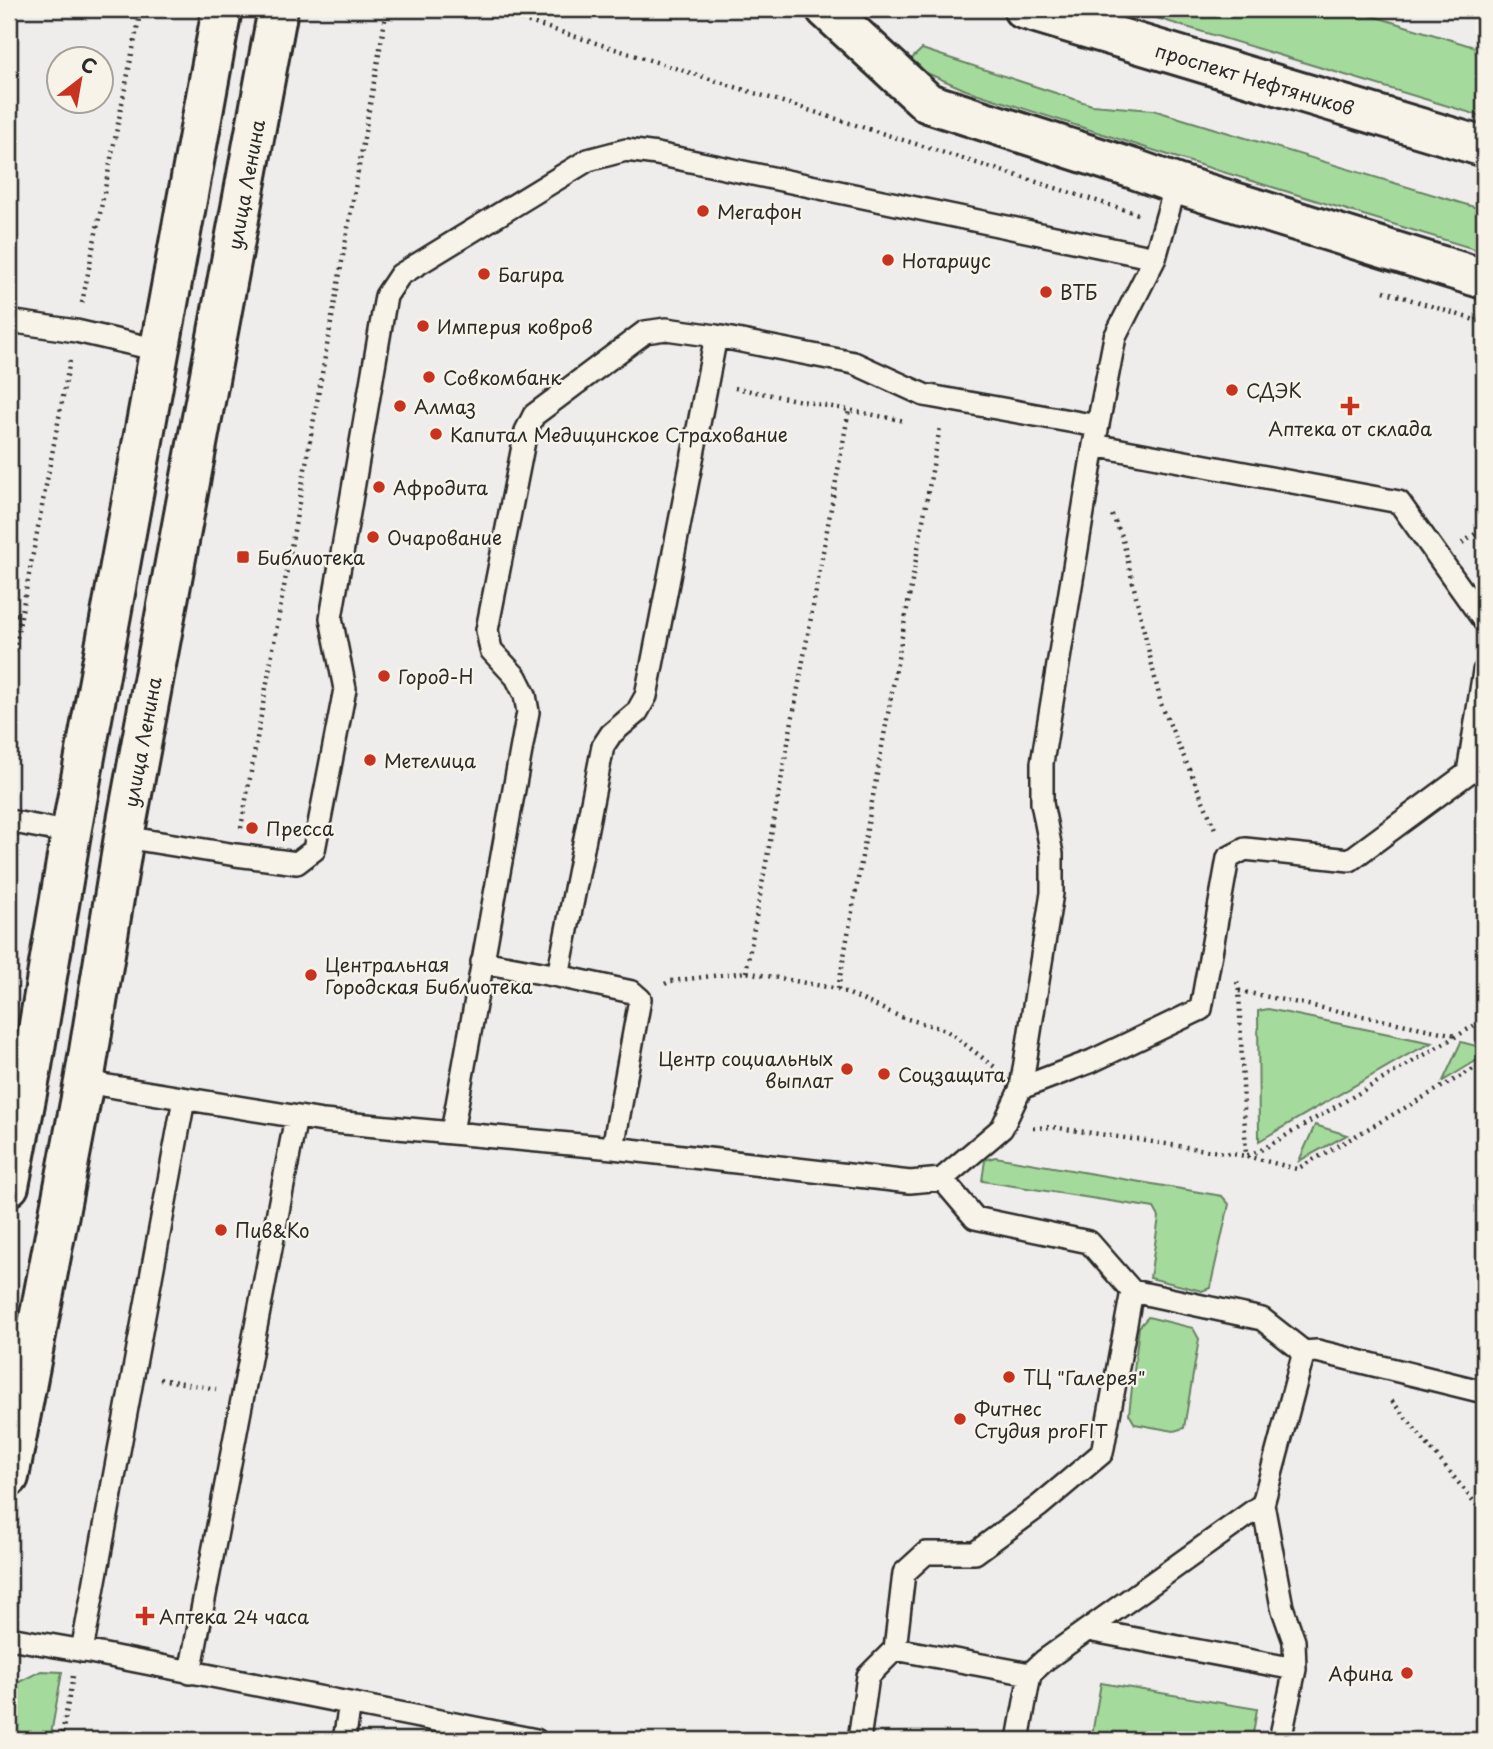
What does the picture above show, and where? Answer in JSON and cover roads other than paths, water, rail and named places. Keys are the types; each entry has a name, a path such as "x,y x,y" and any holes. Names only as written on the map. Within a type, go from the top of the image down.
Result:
{"main road":[{"path":"9,1186 20,1069 55,926 222,9"},
{"name":"улица Ленина","path":"9,1477 84,1082 124,837 278,9"},
{"path":"826,9 928,103 1176,184 1484,279"},
{"name":"проспект Нефтяников","path":"1023,9 1484,146"},
{"path":"55,926 107,936"}],"lane":[{"path":"124,837 297,863 314,850 345,689 331,618 386,296 400,275 588,160 626,150 657,154 1155,258"},
{"path":"84,1082 323,1121 613,1148 911,1182 942,1180 1002,1128 1021,1088 1052,893 1052,854 1042,803 1042,763 1096,436 1115,337 1155,258 1176,184"},
{"path":"9,321 76,331 159,350"},
{"path":"452,1132 528,712 525,695 516,677 491,649 487,630 526,431 534,415 645,332 666,329 716,336 854,363 924,394 1096,436 1399,502 1484,621"},
{"path":"558,976 603,746 611,734 637,712 646,696 716,336"},
{"path":"1021,1088 1093,1061 1201,1009 1228,858 1245,849 1350,860 1468,773 1484,671"},
{"path":"9,821 71,833"},
{"path":"482,962 632,992 640,999 613,1148"},
{"path":"82,1651 184,1099"},
{"path":"190,1672 296,1116"},
{"path":"942,1180 975,1218 1089,1241 1132,1291 1262,1319 1304,1352 1317,1351 1484,1392"},
{"path":"859,1740 868,1676 895,1649 904,1573 926,1553 975,1553 1039,1507 1102,1453 1132,1291"},
{"path":"1280,1740 1295,1669 1294,1641 1282,1607 1264,1504 1304,1352"},
{"path":"1018,1740 1030,1674 1045,1660 1264,1504"},
{"path":"1088,1630 1295,1669"},
{"path":"9,1638 536,1740"},
{"path":"895,1649 1030,1674"},
{"path":"344,1740 350,1704"}],"place":[{"name":"Мегафон","path":"703,211"},
{"name":"Нотариус","path":"888,260"},
{"name":"Багира","path":"484,274"},
{"name":"ВТБ","path":"1046,292"},
{"name":"Империя ковров","path":"423,326"},
{"name":"Совкомбанк","path":"429,377"},
{"name":"СДЭК","path":"1232,390"},
{"name":"Алмаз","path":"400,406"},
{"name":"Аптека от склада","path":"1350,406"},
{"name":"Капитал Медицинское Страхование","path":"436,434"},
{"name":"Афродита","path":"379,487"},
{"name":"Очарование","path":"373,537"},
{"name":"Библиотека","path":"243,557"},
{"name":"Город-Н","path":"384,676"},
{"name":"Метелица","path":"370,760"},
{"name":"Пресса","path":"252,828"},
{"name":"Центральная Городская Библиотека","path":"311,975"},
{"name":"Центр социальных выплат","path":"847,1069"},
{"name":"Соцзащита","path":"884,1074"},
{"name":"Пив&Ко","path":"221,1230"},
{"name":"ТЦ \"Галерея\"","path":"1009,1377"},
{"name":"Фитнес Студия proFIT","path":"960,1419"},
{"name":"Аптека 24 часа","path":"145,1616"},
{"name":"Афина","path":"1407,1673"}]}
